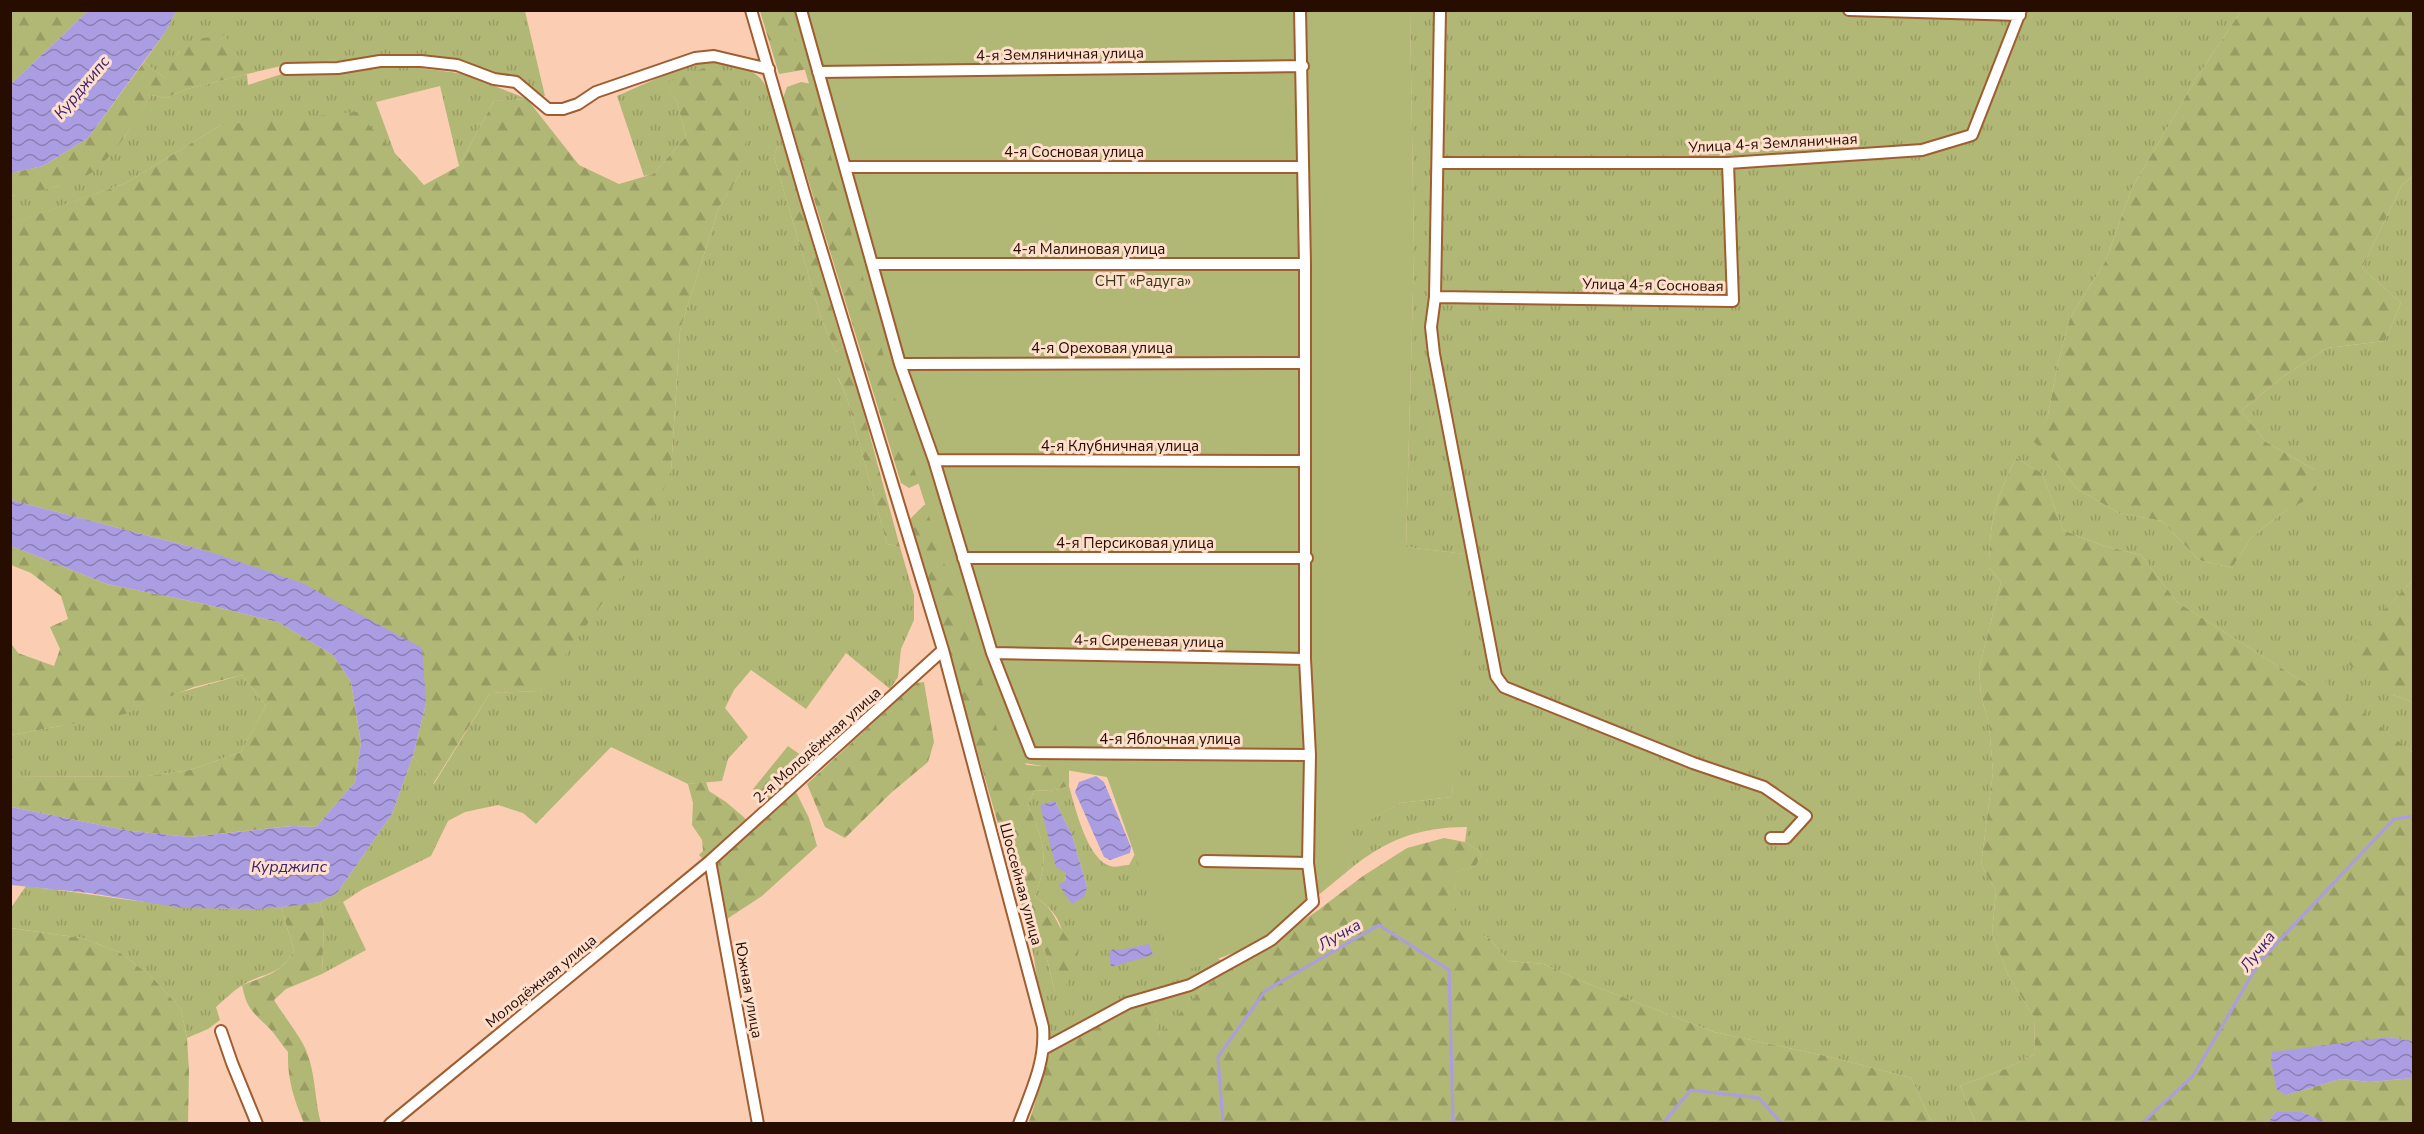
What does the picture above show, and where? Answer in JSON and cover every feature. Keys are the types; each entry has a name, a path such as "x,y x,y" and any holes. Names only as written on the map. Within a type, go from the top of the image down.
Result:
{"street":[{"path":"751,10 769,69"},
{"path":"801,10 874,264 900,364 934,460 992,653"},
{"path":"1045,1048 1128,1002 1190,985 1271,940 1313,902 1308,863 1310,755 1305,659 1305,264 1302,167 1303,66 1300,10"},
{"path":"1440,10 1436,297 1431,327 1434,354 1496,676 1504,687 1693,764 1764,787 1806,816 1786,838 1771,838"},
{"path":"1849,10 2020,13"},
{"name":"Улица 4-я Земляничная","path":"1439,163 1728,163 1922,150 1972,135 2020,13"},
{"path":"286,69 338,68 381,61 421,60 457,65 494,79 516,82 548,109 563,109 578,104 596,92 695,58 714,56 769,69"},
{"name":"4-я Земляничная улица","path":"818,72 1303,66"},
{"name":"Шоссейная улица","path":"769,69 805,196 943,650 1040,1016 1045,1048 1035,1082 1018,1124"},
{"name":"Улица 4-я Сосновая","path":"1436,297 1733,301 1728,163"},
{"name":"4-я Сосновая улица","path":"845,167 1302,167"},
{"name":"4-я Малиновая улица","path":"874,264 1305,264"},
{"name":"4-я Ореховая улица","path":"900,364 1304,363"},
{"name":"4-я Клубничная улица","path":"934,460 1305,461"},
{"name":"4-я Персиковая улица","path":"963,558 1306,558"},
{"name":"2-я Молодёжная улица","path":"710,861 943,650"},
{"name":"4-я Сиреневая улица","path":"992,653 1305,659"},
{"name":"4-я Яблочная улица","path":"992,653 1031,753 1310,755"},
{"name":"Молодёжная улица","path":"390,1124 710,861"},
{"name":"Южная улица","path":"710,861 758,1124"},
{"path":"1205,861 1308,863"},
{"path":"221,1031 231,1063 257,1124"}],"green space":[{"path":"11,11 88,11 11,84"},
{"path":"176,11 525,11 545,96 536,95 517,79 394,59 294,63 247,74 179,51 165,78 144,62 166,31"},
{"path":"760,11 795,11 814,68 779,74"},
{"name":"СНТ «Радуга»","path":"787,11 1410,11 1414,252 1406,547 1466,554 1468,584 1452,797 1400,803 1345,834 1349,870 1260,943 1177,974 1107,777 1007,760 912,463 831,156"},
{"path":"1410,11 2241,11 2196,79 2132,188 2105,262 2070,318 2058,362 2048,415 2034,441 2054,460 2077,489 2119,513 2162,521 2199,560 2232,568 2251,538 2282,513 2315,494 2315,470 2266,442 2241,411 2281,378 2327,348 2385,341 2401,303 2362,268 2402,185 2413,176 2413,580 2388,606 2393,695 2413,702 2413,753 2378,725 2308,685 2177,602 2141,555 2101,545 2063,530 2042,473 2016,458 2009,472 1995,511 1990,537 1989,568 2001,582 1979,669 1981,695 1989,725 1993,772 1981,865 1996,891 1992,933 2008,975 2034,1018 2035,1054 2005,1069 1960,1086 1976,1123 1932,1123 1911,1078 1835,1058 1714,1032 1576,979 1544,964 1508,961 1489,938 1456,925 1456,890 1452,873 1476,866 1482,853 1465,842 1467,827 1433,830 1404,837 1376,851 1349,870 1344,834 1400,803 1452,797 1465,554 1406,547 1414,252"},
{"path":"2241,11 2413,11 2414,175 2402,185 2362,268 2401,303 2385,341 2327,348 2281,378 2241,411 2266,442 2315,470 2315,495 2282,513 2251,538 2232,568 2199,560 2162,521 2119,513 2077,489 2054,460 2033,441 2048,415 2058,362 2070,318 2105,262 2132,188 2196,79"},
{"path":"225,35 247,74 187,89 165,98 151,95 119,144 95,170 67,183 11,196 11,173 43,166 88,138 144,62 165,78 176,56 186,44"},
{"path":"716,62 751,71 765,84 783,145 777,147 774,157 821,318 836,352 843,346 851,366 838,378 847,398 887,544 900,547 914,595 914,620 901,649 898,677 890,689 846,653 806,709 751,670 734,690 725,708 748,737 728,759 722,781 688,784 611,747 536,824 523,813 498,805 465,812 448,821 431,856 363,889 343,902 366,950 322,974 324,925 320,902 337,893 392,814 413,756 434,784 490,693 540,691 671,471 680,330 719,207 742,171 665,82 677,102 686,137 653,174 644,176 617,96 687,65"},
{"path":"413,67 465,74 527,99 494,101 459,166 440,86 376,102 395,154 418,178 378,193 221,125 126,183 11,224 11,196 58,186 124,138 151,95 165,98 187,89 247,74 248,85 282,74"},
{"path":"704,68 739,75 747,132 742,171 719,207 680,330 671,471 637,554 540,691 490,693 433,784 413,756 426,703 207,551 11,500 10,224 126,183 221,125 357,112 424,185 459,166 494,101 527,99 579,165 619,184 653,174 686,137 677,102 665,83"},
{"path":"801,82 817,85 922,482 909,488 901,483 783,98 787,87"},
{"path":"783,145 843,346 836,352 821,318 774,157 777,147"},
{"path":"851,366 900,547 887,544 847,398 838,377"},
{"path":"2016,458 2042,473 2063,530 2101,545 2141,555 2177,602 2308,685 2321,678 2413,753 2413,1041 2389,1037 2286,1095 2341,1079 2370,1082 2413,1078 2413,1123 2328,1123 2302,1112 2275,1112 2268,1124 1976,1123 1960,1086 2005,1069 2035,1054 2034,1018 2008,975 1992,933 1996,891 1981,865 1993,772 1989,725 1981,695 1979,669 2001,582 1989,568 1990,537 1999,498"},
{"path":"938,503 1018,757 1027,765 1069,768 1069,786 1051,791 1034,790 1028,805 1043,850 1042,871 1035,897 1050,910 1066,937 1079,948 1072,973 1059,996 1055,992 1045,951 1025,917 910,519 924,505"},
{"path":"11,546 107,584 278,622 333,655 351,682 361,743 355,782 316,827 291,826 190,837 130,831 11,807 11,777 148,776 190,770 241,752 266,706 242,675 194,687 125,714 11,735 10,642 18,653 54,666 60,649 50,627 68,619 61,596 31,573 11,565"},
{"path":"2413,580 2413,702 2393,695 2347,663 2351,644"},
{"path":"242,675 266,706 241,752 190,770 148,776 11,777 11,735 60,726"},
{"path":"924,682 934,742 928,762 892,792 845,838 825,827 807,784 916,683"},
{"path":"788,746 812,763 766,805 753,789"},
{"path":"706,782 709,791 746,819 703,859 699,855 703,851 702,840 692,825 693,803 688,784"},
{"path":"1069,786 1083,831 1095,854 1102,861 1112,867 1129,865 1140,845 1191,930 1223,963 1181,986 1116,1006 1046,1040 1034,958 1025,917 1045,951 1055,992 1063,939 1056,917 1035,897 1042,871 1043,850 1028,805 1034,790 1051,791","holes":["1055,801 1072,835 1087,887 1066,880"]},
{"path":"796,792 809,818 817,846 762,896 727,919 716,863"},
{"path":"1444,838 1465,842 1482,853 1476,866 1453,873 1456,890 1456,924 1489,938 1508,961 1544,964 1576,979 1714,1032 1835,1058 1911,1078 1932,1123 1028,1124 1048,1057 1064,1040 1148,1002 1155,1009 1159,1036 1202,989 1317,911 1363,876 1407,848"},
{"path":"26,886 185,906 249,909 281,907 294,950 277,970 249,981 216,1007 220,1020 208,1029 187,1038 181,1009 151,976 119,952 82,938 11,928 10,909"},
{"path":"320,902 324,925 322,974 286,989 274,1000 300,1038 313,1073 321,1123 304,1123 292,1089 288,1052 250,1008 242,985 279,969 294,950 281,907"},
{"path":"10,928 82,938 119,952 151,976 181,1009 187,1038 188,1123 11,1123"},
{"path":"1236,967 1202,989 1159,1037 1155,1010 1148,1002"}],"water":[{"name":"Курджипс","path":"88,11 176,11 166,31 88,138 43,166 11,173 11,84"},
{"name":"Курджипс","path":"11,500 207,551 302,583 422,648 426,703 413,756 392,814 337,893 320,902 293,906 258,909 182,908 89,893 11,885 11,807 130,831 190,837 292,826 316,827 355,782 361,743 351,682 333,655 278,622 107,584 11,546"},
{"path":"1096,776 1104,782 1131,847 1130,853 1110,860 1104,857 1075,792 1079,782"},
{"path":"1055,801 1072,835 1087,887 1084,897 1072,904 1059,885 1066,880 1065,872 1056,867 1040,805"},
{"path":"1149,944 1153,955 1111,967 1109,952 1113,949 1120,950"},
{"path":"2389,1037 2413,1041 2413,1078 2370,1082 2341,1079 2286,1095 2277,1090 2271,1061 2272,1052"},
{"path":"2275,1112 2302,1112 2328,1123 2268,1123"}],"waterway":[{"name":"Лучка","path":"2141,1124 2193,1076 2260,961 2394,819 2414,816"},
{"name":"Лучка","path":"1223,1124 1218,1057 1265,991 1379,925 1449,970 1453,1119 1457,1124"},
{"name":"Лучка","path":"1662,1124 1691,1090 1759,1098 1782,1124"}]}
